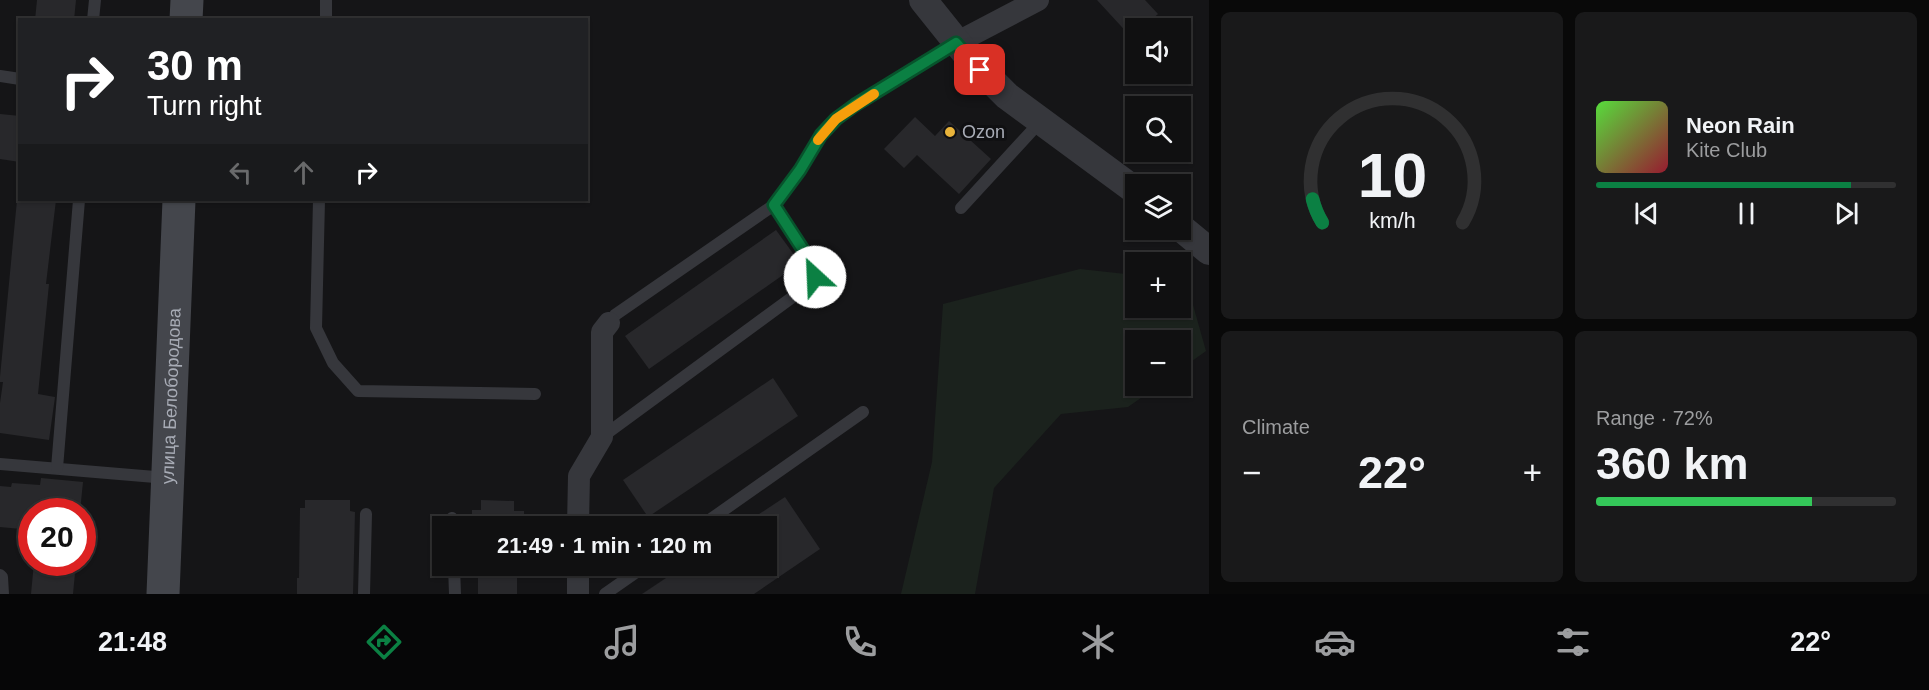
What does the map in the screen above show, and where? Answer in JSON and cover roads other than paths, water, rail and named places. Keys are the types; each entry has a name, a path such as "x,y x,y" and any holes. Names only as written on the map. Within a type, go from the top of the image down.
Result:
{"main road":[{"path":"186,18 187,0"},
{"name":"улица Белобородова","path":"163,594 179,201"}],"street":[{"path":"923,0 956,43 990,80 1040,122 1125,183"},
{"path":"956,43 1038,0"},
{"path":"1191,236 1209,251"},
{"path":"578,516 579,476 602,437 602,332 609,323"},
{"path":"578,576 578,594"}],"lane":[{"path":"93,18 95,0"},
{"path":"326,0 326,18"},
{"path":"609,323 615,315 774,205 800,170 821,135 836,119 956,43"},
{"path":"0,76 18,79"},
{"path":"962,208 1040,122"},
{"path":"57,468 79,201"},
{"path":"319,201 316,328 333,363 358,391 535,394"},
{"path":"602,437 809,285 815,277 815,268 774,205"},
{"path":"715,516 863,412"},
{"path":"0,464 168,478"},
{"path":"364,594 366,514"},
{"path":"0,575 3,594"},
{"path":"454,576 455,594"},
{"path":"605,594 631,576"}],"place":[{"name":"Ozon","path":"950,132"}]}
